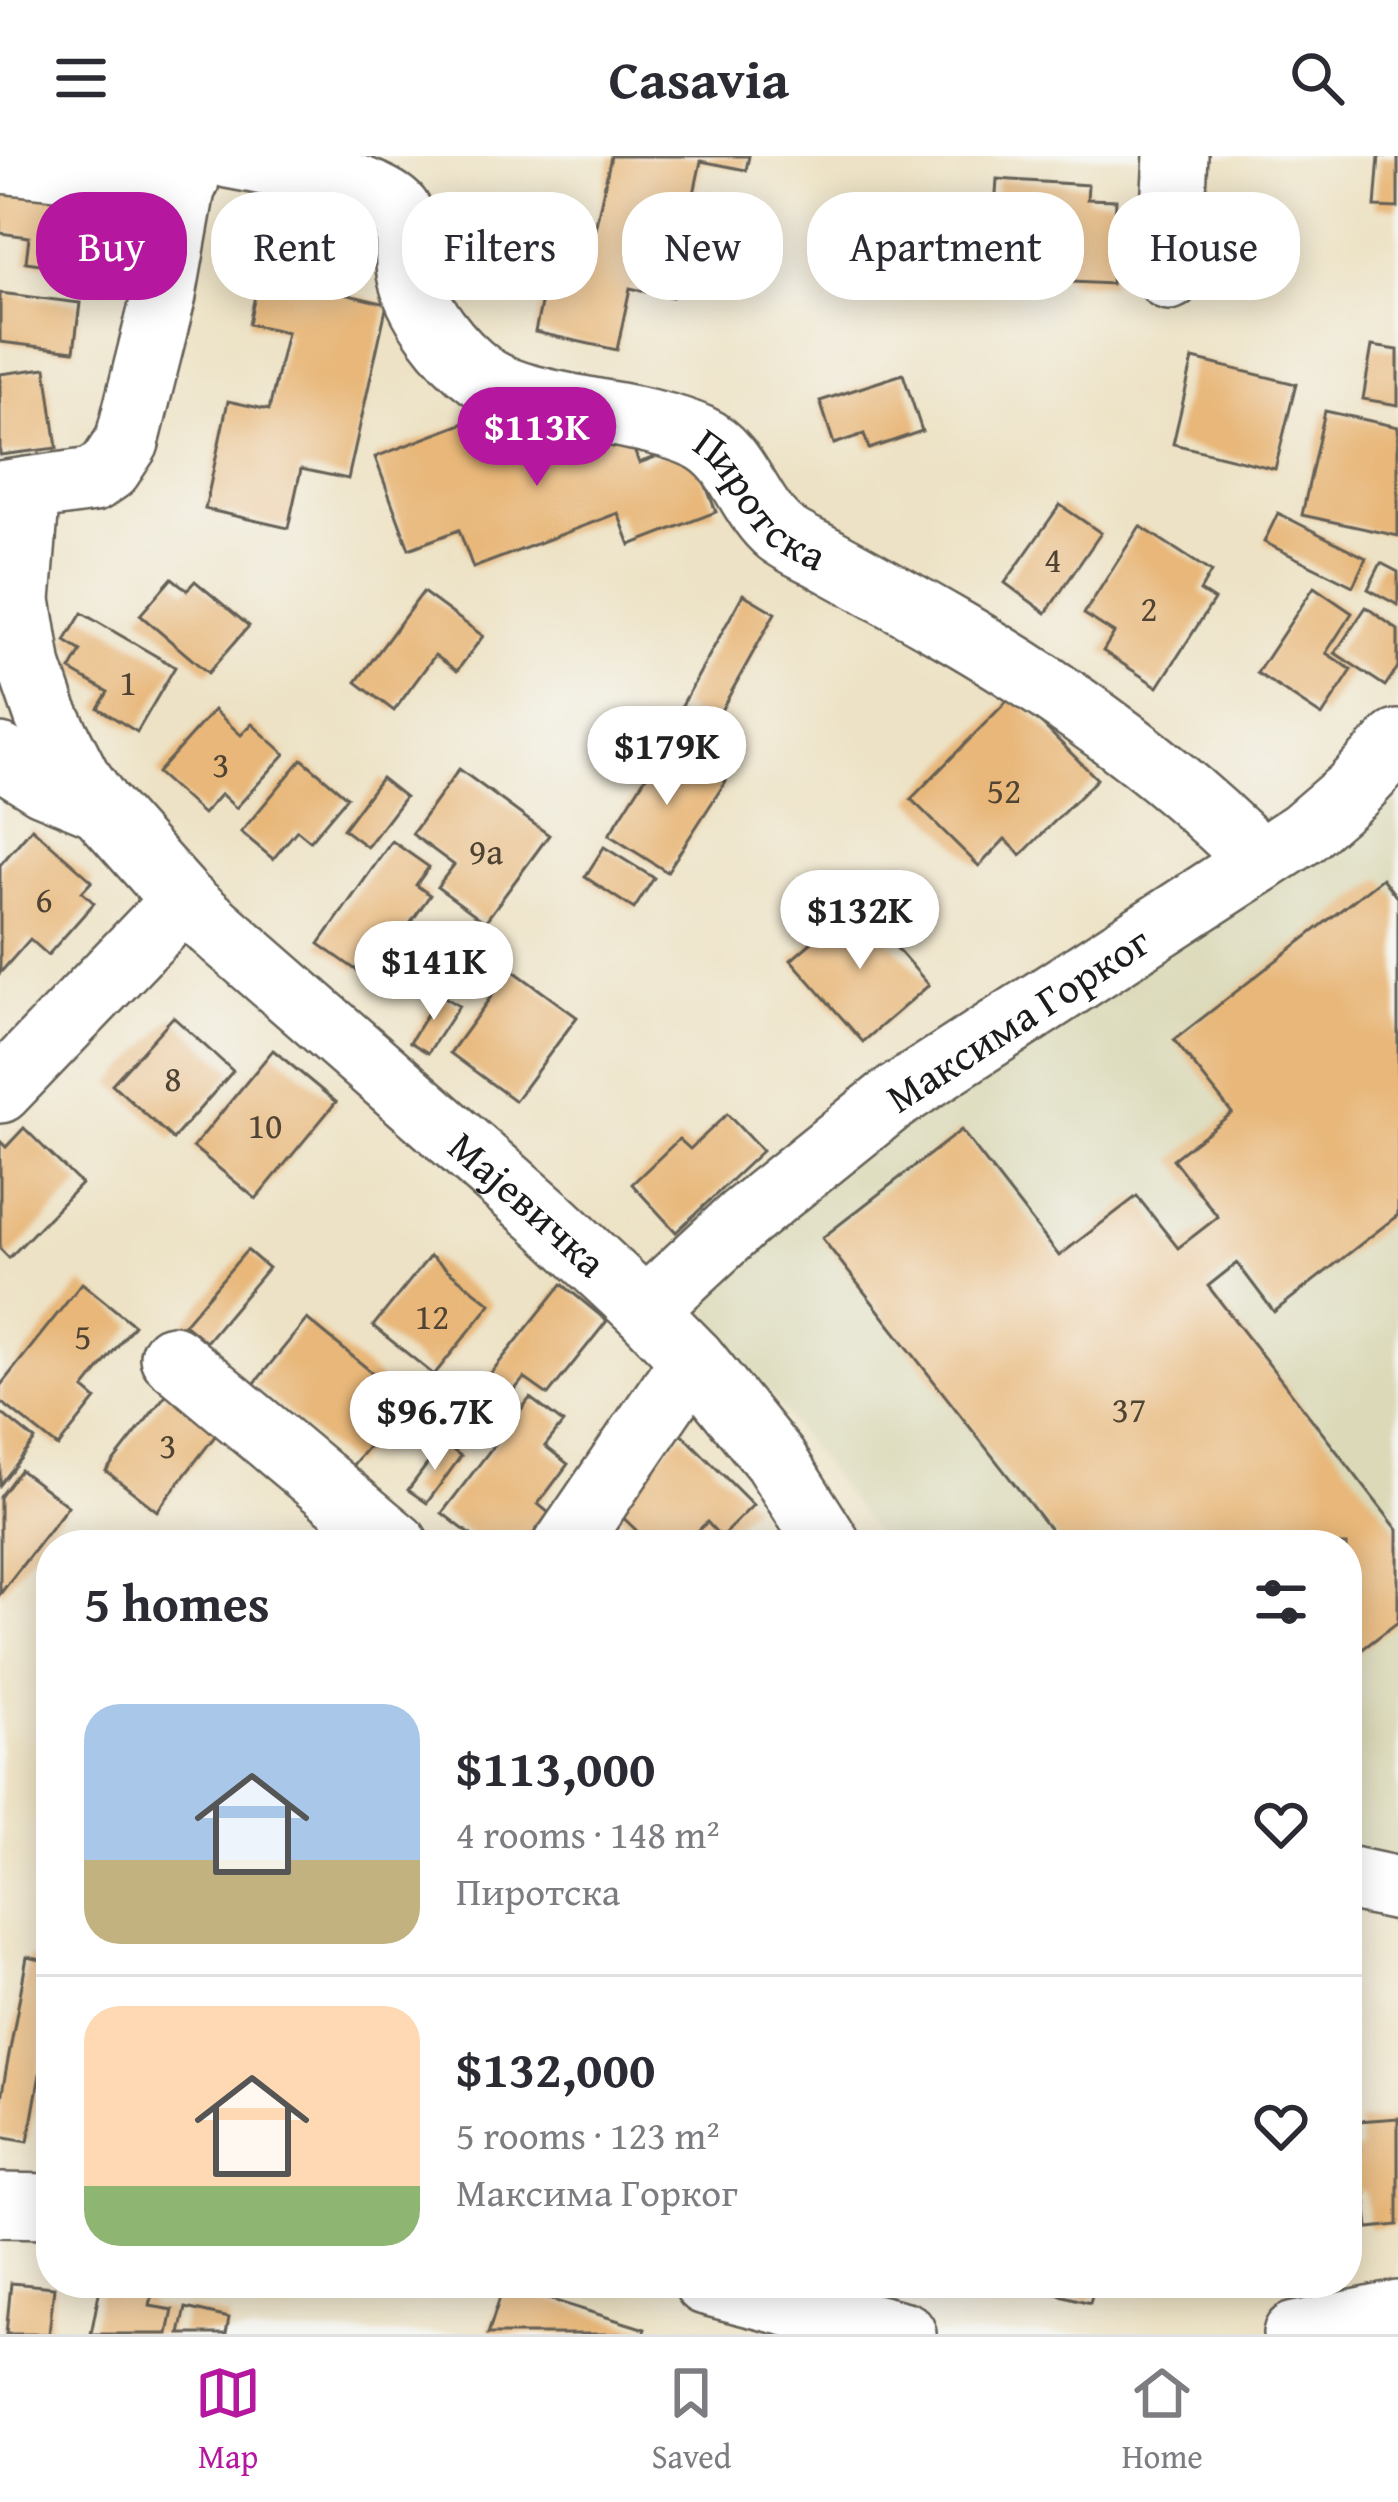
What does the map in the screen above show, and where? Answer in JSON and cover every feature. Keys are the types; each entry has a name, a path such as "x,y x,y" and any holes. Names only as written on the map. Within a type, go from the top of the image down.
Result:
{"street":[{"path":"1174,192 1176,156"},
{"path":"0,161 201,164 128,442 109,469 93,480 14,491"},
{"name":"Пиротска","path":"201,164 293,168 374,195 398,208 410,235 408,271 420,303 447,343 482,376 516,392 664,424 704,438 727,457 752,499 780,532 960,634 1095,722 1208,808 1260,861"},
{"name":"Мајевичка","path":"14,491 19,600 30,668 46,714 78,777 99,806 183,900 645,1310 693,1359 775,1460 819,1530"},
{"name":"Максима Горког","path":"645,1310 758,1206 888,1102 1260,861 1335,805 1398,742"},
{"path":"0,756 43,783 99,806"},
{"path":"0,1091 183,900"},
{"path":"172,1357 379,1530"},
{"path":"576,1530 693,1359"},
{"path":"1362,1881 1398,1889"},
{"path":"0,2205 36,2206"},
{"path":"715,2301 904,2334"},
{"path":"1295,2334 1398,2313"}],"shaded area":[{"path":"1398,800 1398,1857 1362,1849 1362,1530 873,1530 709,1313 710,1284 909,1112 1104,994"}],"building":[{"path":"611,156 749,156 746,170 701,161 694,192 622,192 622,300 627,300 617,350 535,332 542,300 598,300 598,216"},
{"path":"1379,156 1398,156 1398,208 1375,207"},
{"path":"1,178 65,187 64,192 36,192 36,263 26,262 29,237 0,233"},
{"path":"997,179 1088,185 1087,199 1108,200 1108,284 1084,283 1084,192 996,192"},
{"path":"77,186 115,192 76,192"},
{"path":"0,293 80,303 74,351 0,342"},
{"path":"254,300 387,304 348,479 301,469 288,528 205,509 228,401 269,410 287,332 249,324"},
{"path":"1372,346 1398,350 1398,405 1363,399"},
{"path":"1193,359 1296,384 1275,469 1173,444"},
{"path":"46,368 57,448 0,455 0,374"},
{"path":"903,374 922,431 869,449 864,434 834,444 820,401"},
{"path":"1325,411 1398,427 1398,536 1302,515"},
{"path":"483,416 501,461 621,416 639,463 690,444 716,512 630,545 618,513 473,568 459,530 409,549 375,457"},
{"path":"1060,505 1101,533 1046,613 1005,583"},
{"path":"1278,513 1366,558 1353,586 1264,542"},
{"path":"1140,526 1211,572 1200,591 1214,600 1158,687 1103,651 1114,633 1084,614"},
{"path":"1381,563 1398,572 1398,605 1368,589"},
{"path":"172,578 187,590 195,581 249,626 208,673 140,615"},
{"path":"1314,587 1352,613 1326,653 1352,670 1322,716 1257,673"},
{"path":"423,592 483,636 457,671 435,655 394,711 356,682"},
{"path":"743,594 775,613 713,725 681,707"},
{"path":"1366,607 1398,630 1398,667 1385,686 1335,653"},
{"path":"82,613 175,667 137,732 98,708 108,692 70,670 81,651 65,641"},
{"path":"1013,695 1097,779 1021,855 1005,839 979,866 911,799"},
{"path":"214,710 241,735 252,724 285,754 236,808 221,794 203,814 157,773"},
{"path":"667,743 726,781 667,872 609,835"},
{"path":"302,759 347,797 310,841 297,830 273,859 241,832"},
{"path":"459,769 549,835 485,922 437,887 454,865 412,834"},
{"path":"381,778 405,797 367,847 343,829"},
{"path":"32,828 92,881 82,892 94,903 48,955 30,939 0,973 0,865"},
{"path":"392,841 429,867 416,885 430,895 384,961 370,951 356,970 319,944"},
{"path":"604,847 654,878 634,909 585,877"},
{"path":"1382,878 1398,899 1398,1215 1274,1312 1237,1263 1208,1286 1398,1530 1398,1622 1362,1650 1362,1530 1050,1530 822,1238 961,1130 1059,1256 1137,1196 1178,1248 1218,1217 1173,1159 1232,1113 1174,1040"},
{"path":"857,903 929,985 863,1042 791,960"},
{"path":"511,969 577,1017 515,1101 450,1053"},
{"path":"439,994 459,1006 428,1053 410,1042"},
{"path":"173,1017 233,1071 173,1139 112,1084"},
{"path":"273,1050 336,1102 256,1199 193,1147"},
{"path":"727,1114 762,1151 676,1232 632,1184 679,1139 690,1149"},
{"path":"24,1128 81,1184 9,1258 0,1249 0,1141 6,1147"},
{"path":"247,1250 268,1268 206,1342 184,1324"},
{"path":"430,1256 491,1304 434,1375 373,1326"},
{"path":"82,1283 134,1325 84,1389 96,1399 58,1447 0,1401 0,1386"},
{"path":"562,1284 607,1321 548,1395 524,1378 505,1402 482,1384"},
{"path":"307,1319 385,1383 367,1406 388,1423 352,1466 254,1384"},
{"path":"179,1378 229,1418 157,1511 106,1471"},
{"path":"530,1398 563,1423 545,1446 568,1464 538,1504 549,1513 536,1530 464,1530 442,1513"},
{"path":"0,1412 35,1440 0,1485"},
{"path":"682,1434 753,1505 728,1530 714,1530 707,1522 699,1530 636,1530 610,1505"},
{"path":"443,1443 461,1456 427,1503 408,1490"},
{"path":"20,1470 68,1506 49,1530 36,1530 36,1547 0,1594 0,1497"},
{"path":"27,1957 36,1959 36,2096 28,2141 0,2136 0,2104"},
{"path":"1398,2118 1398,2225 1369,2228 1362,2191 1362,2121"},
{"path":"11,2283 36,2285 36,2298 53,2298 49,2334 6,2334"},
{"path":"98,2298 151,2298 150,2306 173,2310 168,2334 91,2334"},
{"path":"500,2298 546,2298 645,2329 643,2334 488,2334"},
{"path":"186,2308 229,2318 226,2334 180,2334"}]}
